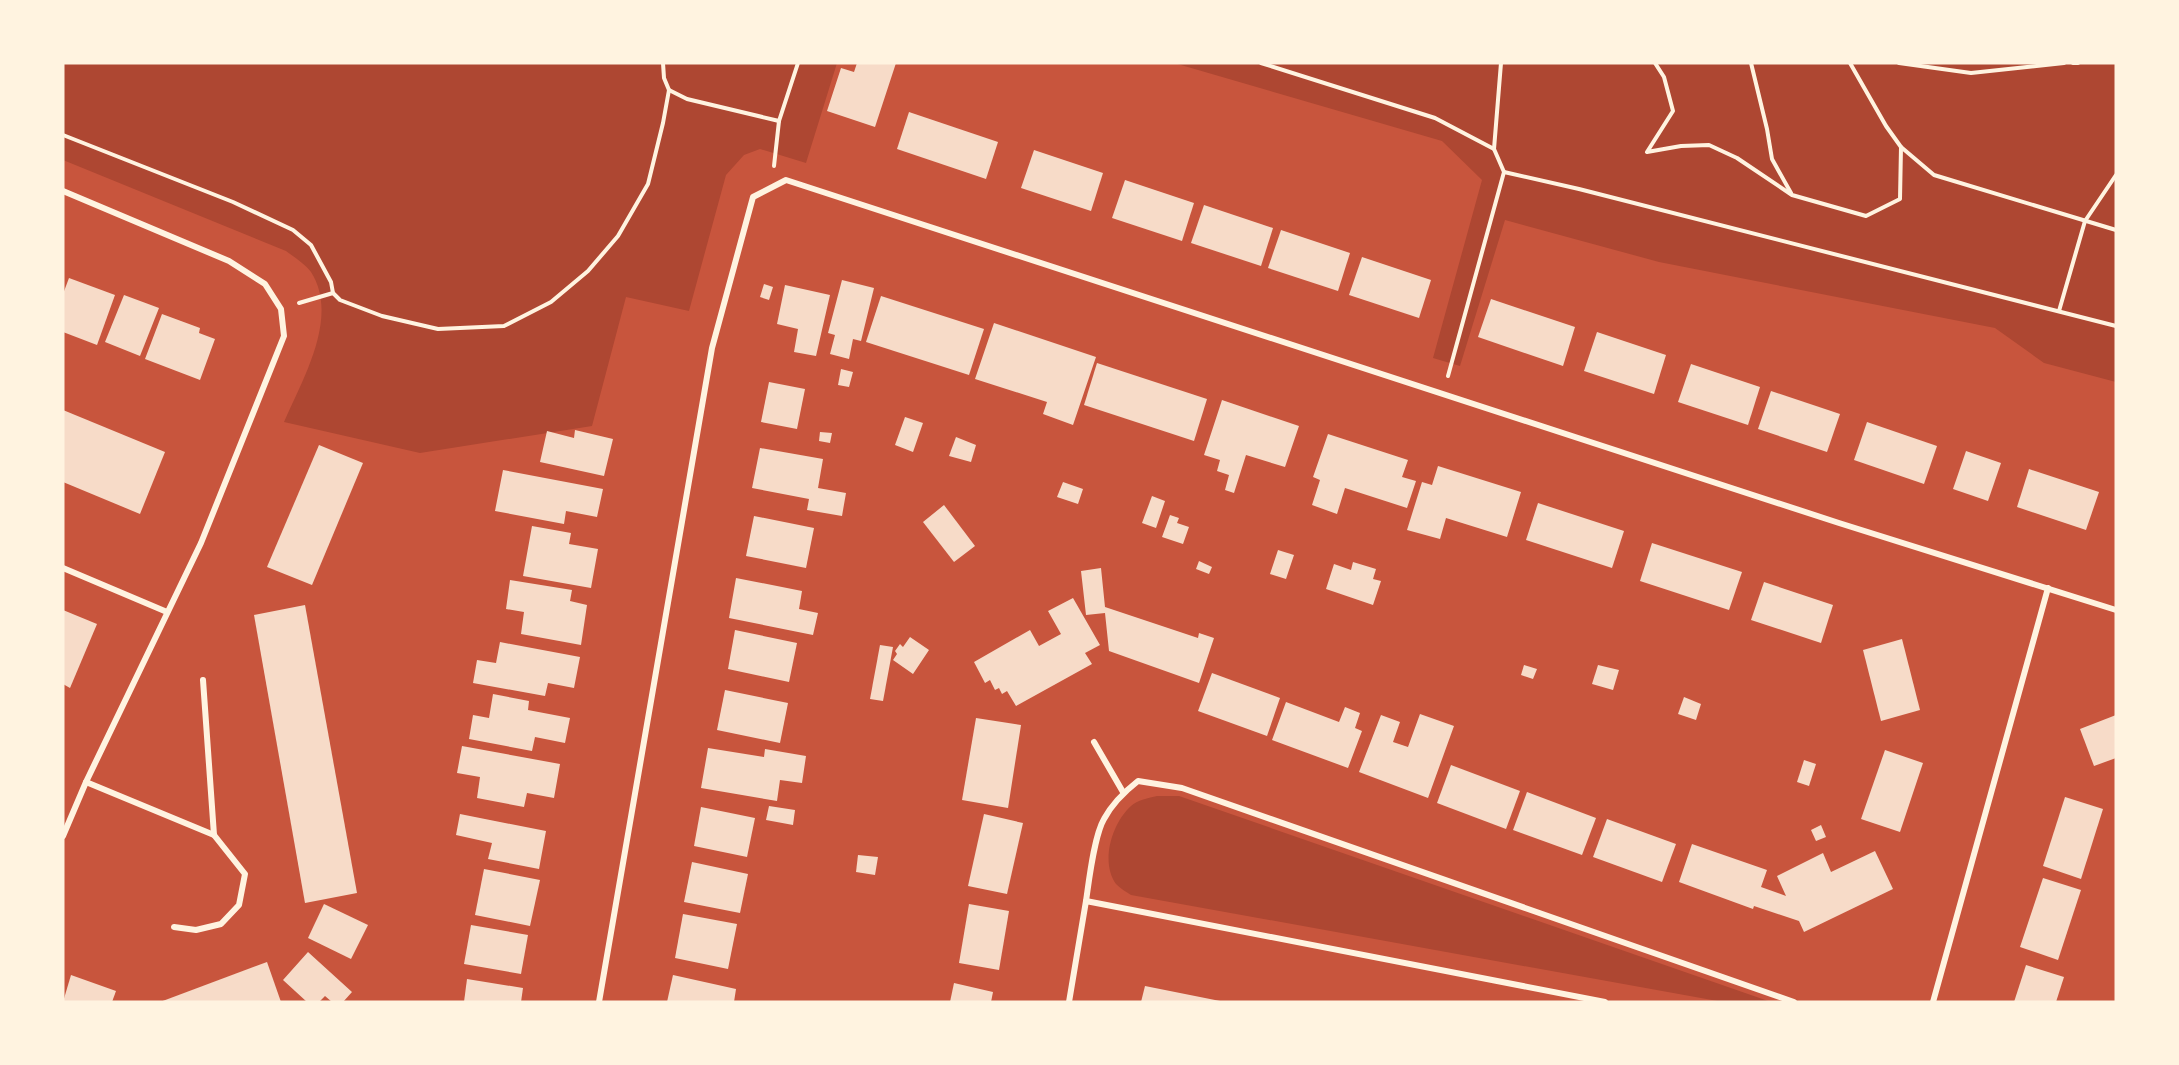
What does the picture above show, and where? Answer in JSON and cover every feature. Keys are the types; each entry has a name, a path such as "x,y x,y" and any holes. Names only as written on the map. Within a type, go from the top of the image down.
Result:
{"street":[{"path":"599,1002 712,348 753,197 786,180 1839,523 2116,610"},
{"path":"63,191 229,261 265,284 281,309 284,336 201,543 86,782 63,836"},
{"path":"63,568 167,612"},
{"path":"1933,1002 2048,588"},
{"path":"203,680 214,835"},
{"path":"1094,742 1123,792"},
{"path":"1069,1002 1090,871 1102,821 1123,792 1138,781 1182,788 1794,1002"},
{"path":"86,782 214,835 245,874 239,905 221,924 196,930 174,927"},
{"path":"1086,901 1605,1002"}],"path":[{"path":"63,135 233,202 292,230 311,245 331,282 333,292 340,300 382,316 438,329 504,326 551,302 588,271 618,236 648,184 669,90 664,78 663,63"},
{"path":"771,188 779,121 798,63"},
{"path":"1261,63 1435,118 1494,150"},
{"path":"1442,394 1504,172 1494,150 1501,63"},
{"path":"1655,63 1664,77 1672,111 1647,152 1681,146 1709,145 1737,158 1792,195 1866,216 1900,199 1901,147"},
{"path":"1751,63 1772,159 1792,195"},
{"path":"1850,63 1886,126 1901,147 1934,175 2116,230"},
{"path":"1899,63 1971,73 2064,63"},
{"path":"669,90 687,99 779,121"},
{"path":"1504,172 2116,326"},
{"path":"2059,312 2085,221 2116,175"},
{"path":"281,309 333,292"}],"shaded area":[{"path":"63,63 837,63 806,163 760,149 744,155 726,175 689,311 626,297 592,426 420,453 284,422 308,368 320,328 322,309 319,290 311,272 286,251 63,160"},
{"path":"1174,63 2116,63 2116,382 2044,363 1995,328 1659,262 1505,220 1460,366 1433,358 1482,180 1442,141"},
{"path":"1157,796 1179,796 1771,1002 1723,1002 1131,895 1116,884 1111,875 1110,843 1118,822 1131,806"}],"building":[{"path":"857,63 896,63 875,127 827,111 841,68 854,72"},
{"path":"909,112 998,142 986,179 897,149"},
{"path":"1034,150 1103,173 1091,211 1021,188"},
{"path":"1125,180 1194,203 1182,241 1112,218"},
{"path":"1204,205 1273,228 1261,266 1191,243"},
{"path":"1281,230 1350,253 1338,291 1268,268"},
{"path":"1362,257 1431,280 1419,318 1349,295"},
{"path":"69,278 115,295 97,345 63,332 63,294"},
{"path":"842,280 874,288 861,341 853,339 849,359 830,354 835,335 828,333"},
{"path":"764,284 773,287 769,300 760,297"},
{"path":"785,285 830,295 816,356 794,352 798,329 777,324"},
{"path":"124,295 159,308 140,356 105,342"},
{"path":"881,296 984,329 969,375 866,342"},
{"path":"1491,299 1575,327 1563,366 1478,337"},
{"path":"162,314 200,328 199,333 215,339 200,380 145,359"},
{"path":"994,323 1096,357 1073,425 1043,414 1047,402 975,379"},
{"path":"1597,332 1666,355 1654,394 1584,371"},
{"path":"1097,363 1207,399 1194,441 1084,405"},
{"path":"1691,364 1760,387 1748,425 1678,402"},
{"path":"841,369 853,372 849,387 838,385"},
{"path":"769,382 805,389 797,429 761,422"},
{"path":"1771,391 1840,414 1827,452 1758,429"},
{"path":"1222,400 1299,426 1285,467 1246,455 1234,493 1225,490 1229,475 1217,471 1220,460 1204,455"},
{"path":"63,410 165,452 140,514 63,482"},
{"path":"905,417 923,423 913,452 895,445"},
{"path":"1867,422 1937,446 1924,484 1854,460"},
{"path":"575,430 613,439 604,476 540,462 547,431 574,438"},
{"path":"820,432 832,433 830,443 819,441"},
{"path":"1328,434 1408,460 1402,477 1416,481 1407,508 1345,488 1337,514 1312,505 1320,480 1313,477"},
{"path":"956,437 976,445 971,462 949,456"},
{"path":"319,445 363,463 312,585 267,567"},
{"path":"760,448 823,459 818,488 846,493 842,516 807,510 809,499 752,488"},
{"path":"1966,451 2001,463 1988,501 1953,489"},
{"path":"1438,466 1521,492 1507,537 1446,518 1440,539 1407,530 1422,482 1432,485"},
{"path":"2029,469 2099,492 2086,530 2017,507"},
{"path":"503,470 603,489 597,517 566,511 564,524 495,511"},
{"path":"1063,482 1083,489 1078,504 1057,497"},
{"path":"1152,496 1165,501 1156,528 1142,523"},
{"path":"1538,503 1624,531 1612,568 1526,540"},
{"path":"944,505 975,546 954,562 923,522"},
{"path":"1170,515 1179,518 1177,523 1189,527 1183,544 1162,537"},
{"path":"754,516 814,528 806,568 746,556"},
{"path":"532,526 571,533 569,544 598,549 591,588 523,576"},
{"path":"1652,543 1742,572 1729,610 1640,581"},
{"path":"1278,550 1294,555 1286,579 1270,574"},
{"path":"1199,561 1212,567 1209,574 1196,569"},
{"path":"1353,562 1376,569 1373,579 1381,581 1373,605 1326,589 1334,564 1351,570"},
{"path":"1101,568 1105,607 1198,638 1199,633 1214,638 1199,683 1109,651 1105,613 1086,615 1081,571"},
{"path":"736,578 802,591 799,609 818,613 813,635 729,618"},
{"path":"510,580 572,590 570,601 587,605 581,645 521,634 524,612 506,609"},
{"path":"1764,582 1833,605 1821,643 1751,620"},
{"path":"1073,598 1100,645 1085,653 1092,664 1016,706 1007,691 1002,694 999,688 995,690 990,680 985,683 974,662 1030,630 1039,646 1061,634 1048,611"},
{"path":"305,605 357,893 305,903 254,615"},
{"path":"63,610 97,624 70,688 63,684"},
{"path":"735,630 797,643 789,682 728,669"},
{"path":"910,637 929,650 913,674 893,660 900,644 903,647"},
{"path":"1902,639 1920,710 1881,721 1863,650"},
{"path":"500,642 580,657 574,688 548,683 545,696 473,683 477,660 496,663"},
{"path":"880,645 893,647 883,701 870,699"},
{"path":"1524,665 1537,669 1533,679 1521,675"},
{"path":"1598,665 1619,670 1613,690 1592,684"},
{"path":"1212,673 1280,698 1267,736 1198,711"},
{"path":"725,690 788,703 780,743 717,730"},
{"path":"493,694 529,701 528,710 570,718 565,743 535,737 532,751 469,739 473,715 489,718"},
{"path":"1684,697 1701,704 1696,720 1678,714"},
{"path":"1286,702 1339,722 1345,707 1360,713 1355,728 1362,731 1348,768 1272,740"},
{"path":"1420,714 1454,726 1428,798 1359,772 1381,715 1400,722 1393,742 1408,747"},
{"path":"2116,715 2116,758 2094,766 2080,729"},
{"path":"976,718 1021,725 1008,808 962,800"},
{"path":"462,746 560,764 554,798 527,793 524,807 477,798 480,777 457,773"},
{"path":"708,748 764,757 765,749 806,756 802,783 780,780 777,801 701,788"},
{"path":"1885,750 1923,763 1900,832 1861,819"},
{"path":"1804,760 1816,764 1809,786 1797,782"},
{"path":"1451,765 1520,791 1506,829 1437,803"},
{"path":"1527,792 1596,818 1582,855 1513,830"},
{"path":"2065,797 2103,809 2081,879 2043,866"},
{"path":"769,806 795,810 793,825 766,820"},
{"path":"701,807 755,818 747,857 694,846"},
{"path":"460,814 546,831 539,869 488,859 492,843 456,835"},
{"path":"984,814 1023,823 1007,894 968,886"},
{"path":"1607,819 1676,844 1662,882 1593,857"},
{"path":"1821,825 1826,837 1816,841 1811,830"},
{"path":"1692,844 1767,870 1761,887 1786,896 1777,876 1823,853 1831,872 1875,851 1893,889 1804,932 1799,921 1754,906 1753,909 1679,882"},
{"path":"858,855 878,857 875,875 856,872"},
{"path":"692,862 748,874 740,913 684,902"},
{"path":"484,869 540,880 530,926 475,915"},
{"path":"2043,878 2081,890 2058,960 2020,947"},
{"path":"324,904 368,925 351,959 308,938"},
{"path":"969,904 1009,911 999,970 959,963"},
{"path":"683,914 737,924 728,969 675,958"},
{"path":"471,925 528,935 521,974 464,964"},
{"path":"308,952 352,992 343,1002 332,1002 325,996 319,1002 307,1002 283,980"},
{"path":"267,962 281,1002 160,1002"},
{"path":"2026,965 2064,977 2056,1002 2014,1002"},
{"path":"71,975 116,991 112,1002 63,1002"},
{"path":"673,975 736,989 734,1002 667,1002"},
{"path":"467,979 523,988 521,1002 464,1002"},
{"path":"954,983 993,992 991,1002 950,1002"},
{"path":"1145,986 1220,1001 1220,1002 1141,1002"}]}
